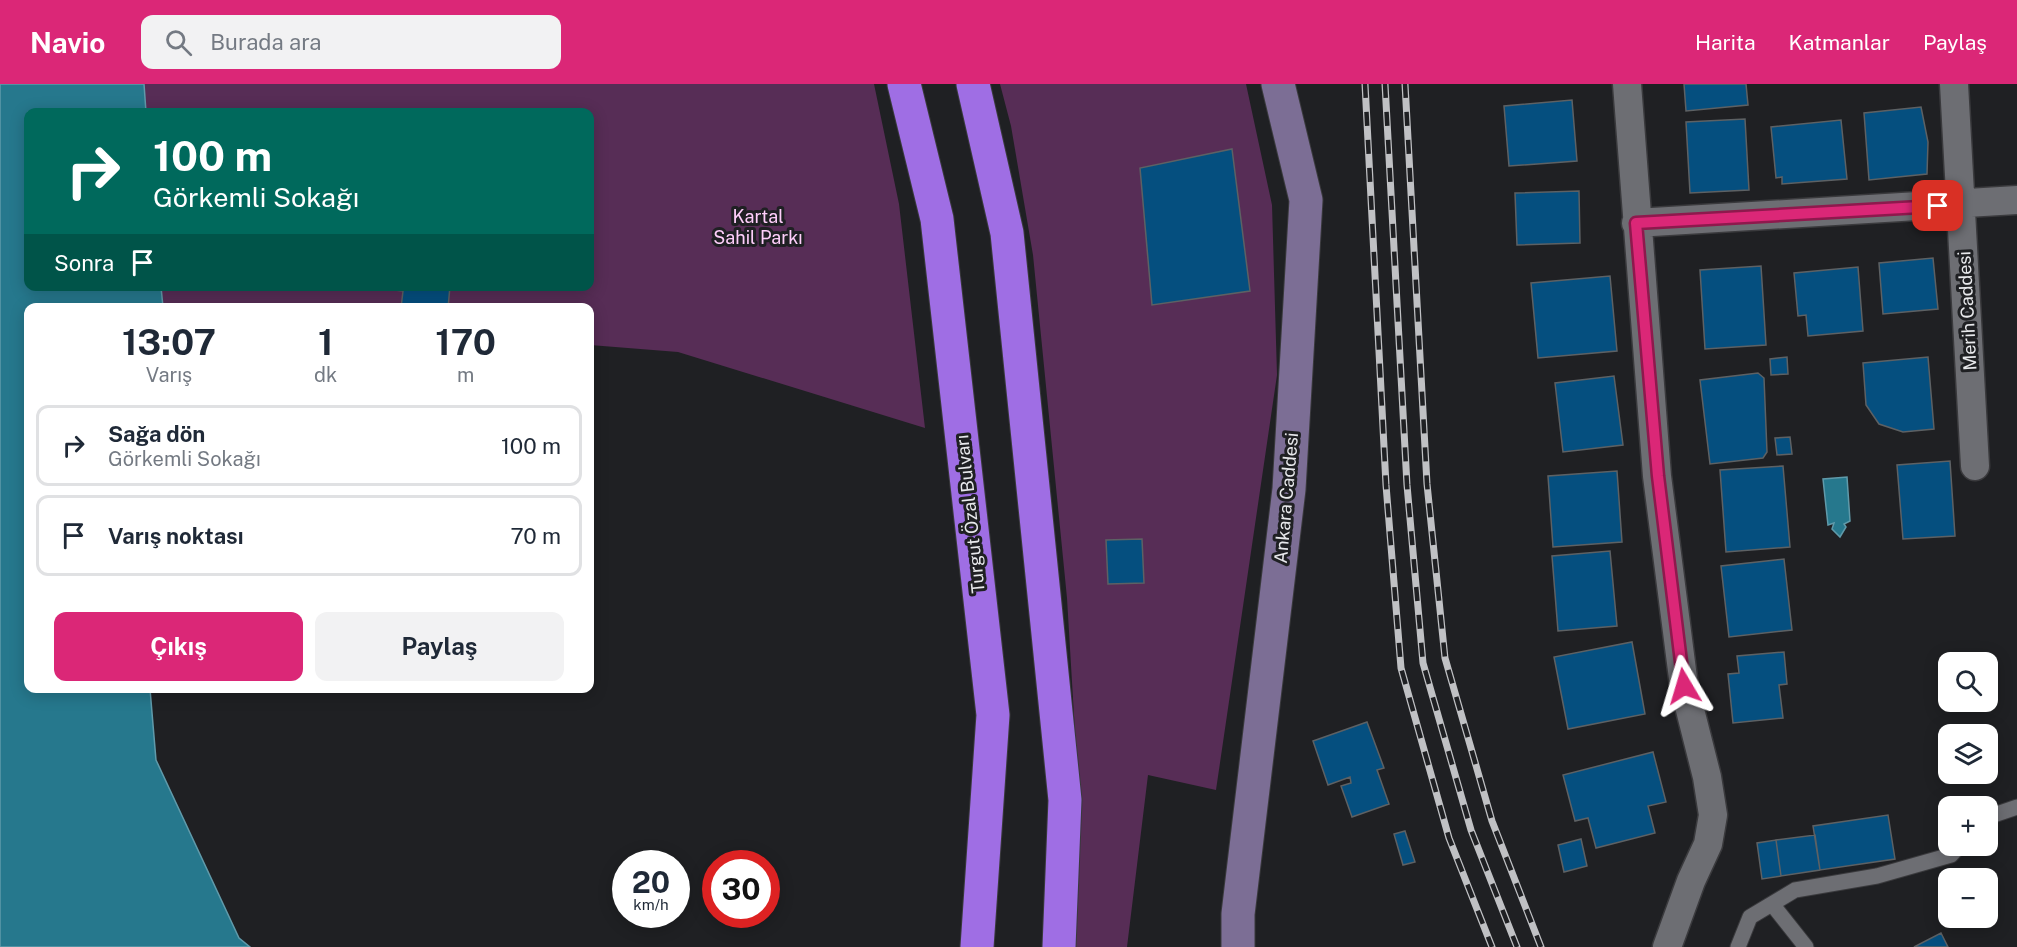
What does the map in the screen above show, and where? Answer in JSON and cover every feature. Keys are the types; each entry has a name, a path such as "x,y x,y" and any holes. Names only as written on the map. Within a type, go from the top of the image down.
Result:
{"highway":[{"name":"Turgut Özal Bulvarı","path":"904,84 937,219 993,716 977,947"},
{"path":"973,84 1007,233 1065,800 1059,947"}],"main road":[{"name":"Ankara Caddesi","path":"1238,947 1238,914 1289,489 1306,200 1278,84"},
{"name":"Ankara Caddesi","path":"1224,947 1238,914"}],"street":[{"path":"1627,84 1636,223 1658,476 1684,686 1707,777 1713,815 1708,844 1691,881 1667,947"},
{"name":"Merih Caddesi","path":"1954,84 1975,466"},
{"path":"1636,223 2017,200"}],"lane":[{"path":"1998,814 2017,807"},
{"path":"1738,947 1750,917 1796,890 1877,876 1947,856"},
{"path":"1772,904 1806,947"}],"green space":[{"name":"Kartal Sahil Parkı","path":"144,84 874,84 899,204 925,428 678,352 594,345 594,303 163,303 161,291 594,291 594,108 146,108"},
{"path":"1000,84 1246,84 1272,205 1277,375 1216,790 1148,775 1127,947 1068,947 1080,816 1067,598 1033,255 1011,126"}],"water":[{"path":"0,84 144,84 146,108 24,108 24,291 161,291 163,303 24,303 24,693 150,693 156,760 239,938 250,947 0,947"},
{"path":"1847,477 1850,521 1844,524 1846,527 1840,537 1832,529 1834,523 1828,525 1823,479"}],"building":[{"path":"1684,84 1746,84 1748,105 1686,111"},
{"path":"1572,100 1577,161 1509,166 1504,106"},
{"path":"1921,107 1928,142 1927,174 1869,180 1864,113"},
{"path":"1745,119 1749,190 1690,193 1686,122"},
{"path":"1841,120 1847,179 1782,184 1782,177 1776,178 1771,127"},
{"path":"1232,149 1250,291 1152,305 1140,168"},
{"path":"1579,191 1580,243 1517,245 1515,193"},
{"path":"1933,258 1938,309 1883,314 1879,263"},
{"path":"1761,266 1766,345 1705,349 1700,270"},
{"path":"1858,267 1863,331 1808,336 1806,315 1798,316 1794,273"},
{"path":"1610,276 1617,351 1538,358 1531,283"},
{"path":"403,291 450,291 448,303 402,303"},
{"path":"1787,357 1788,374 1771,375 1770,359"},
{"path":"1928,357 1934,429 1903,432 1879,424 1866,405 1863,363"},
{"path":"1758,373 1764,378 1767,452 1763,458 1710,464 1700,380"},
{"path":"1614,376 1623,445 1563,452 1555,383"},
{"path":"1790,437 1792,454 1777,455 1775,438"},
{"path":"1950,461 1955,536 1903,539 1897,465"},
{"path":"1783,466 1790,547 1726,552 1720,470"},
{"path":"1617,471 1622,542 1553,547 1548,476"},
{"path":"1142,539 1144,583 1108,584 1106,540"},
{"path":"1610,551 1617,626 1558,631 1552,556"},
{"path":"1784,559 1792,630 1729,637 1721,566"},
{"path":"1632,642 1645,714 1568,729 1554,657"},
{"path":"1784,652 1787,684 1779,685 1783,718 1733,723 1728,674 1739,673 1737,656"},
{"path":"1367,722 1384,768 1377,770 1389,804 1352,817 1341,786 1351,783 1350,777 1328,785 1313,741"},
{"path":"1653,752 1666,802 1648,806 1655,833 1596,848 1588,818 1575,821 1563,775"},
{"path":"1888,815 1895,859 1820,870 1813,826"},
{"path":"1405,831 1415,862 1403,865 1394,834"},
{"path":"1815,835 1820,870 1781,876 1776,840"},
{"path":"1581,839 1587,866 1564,872 1558,845"},
{"path":"1776,840 1781,876 1762,879 1757,843"},
{"path":"1941,933 1948,947 1914,947"}],"railway":[{"path":"1365,84 1386,485 1401,668 1449,838 1492,947"},
{"path":"1385,84 1407,485 1423,663 1471,830 1517,947"},
{"path":"1405,84 1427,484 1445,658 1492,821 1541,947"}],"route":[{"path":"1684,686 1658,476 1636,223 1938,206"}]}
